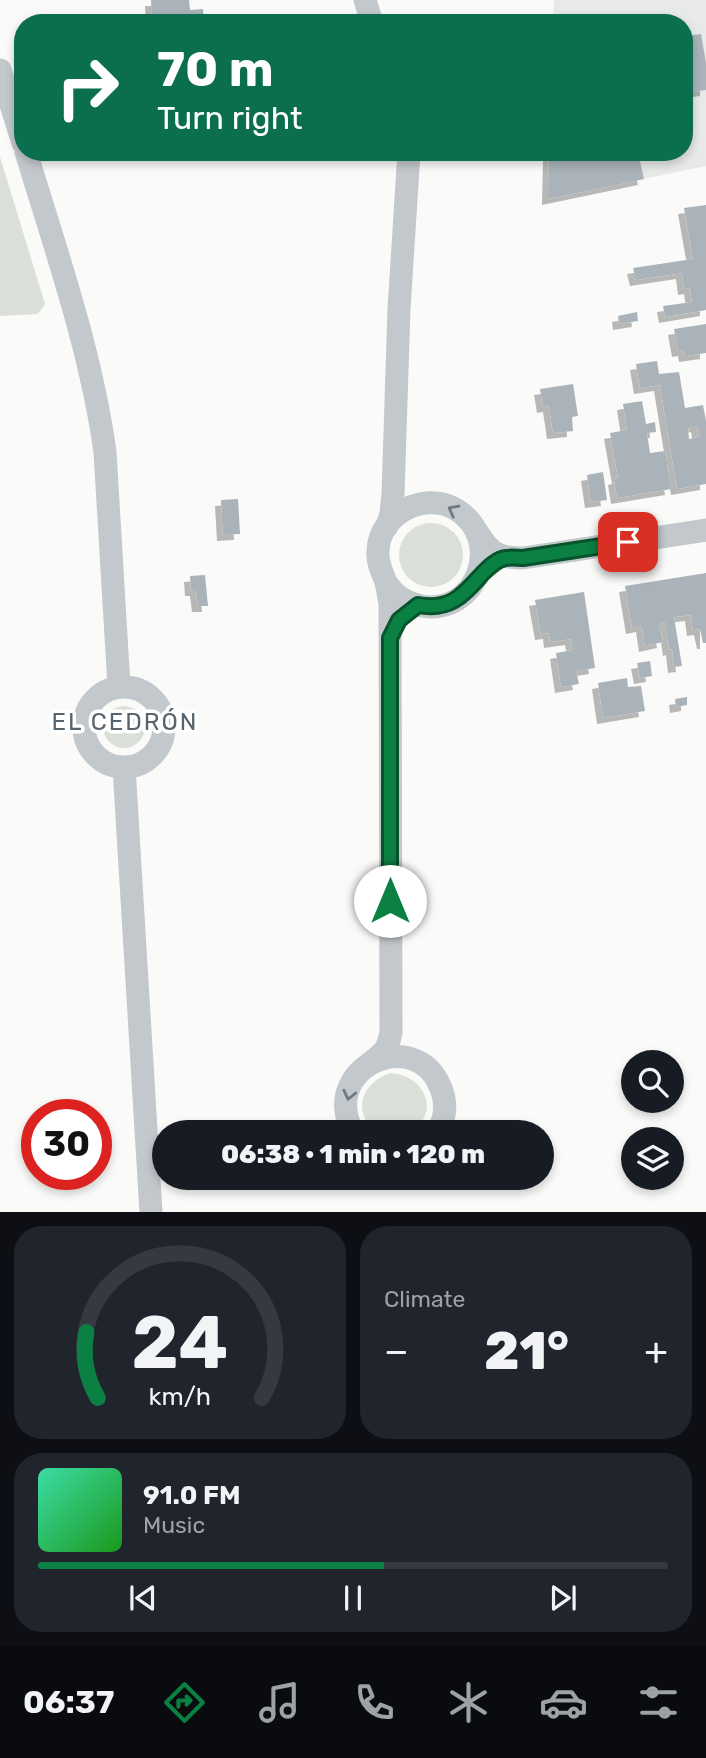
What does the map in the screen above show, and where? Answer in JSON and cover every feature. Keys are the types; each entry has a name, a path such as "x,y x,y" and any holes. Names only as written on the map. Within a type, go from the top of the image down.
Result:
{"street":[{"path":"0,70 14,114"},
{"path":"29,161 74,309 101,420 106,452 119,686"},
{"path":"387,526 394,480 399,309 408,161"},
{"path":"394,480 399,490 410,500 438,503 455,509 468,519 493,552 514,558"},
{"path":"348,1120 346,1102 350,1086 358,1073 385,1050 391,1032 390,603 379,567 377,550 382,533 391,519 405,508 421,503"},
{"path":"386,583 398,596 413,604 430,607 447,604 462,596 489,567 514,558 706,530"},
{"path":"474,583 482,550 478,533"},
{"path":"390,638 399,620 418,605"},
{"path":"119,686 135,688 150,696 161,709 165,725 162,742 152,756 138,765 124,767 105,763 92,751 85,736 85,720 91,704 103,692 119,686"},
{"path":"124,767 151,1212"},
{"path":"391,1032 399,1049 428,1068 438,1080 444,1095 442,1120"},
{"path":"370,1063 400,1056 414,1060"}],"shaded area":[{"path":"554,0 706,0 706,166 548,199 549,161 693,161 693,14 553,14"},
{"path":"0,157 45,304 38,314 0,316"},
{"path":"425,523 437,523 454,532 461,543 461,567 454,578 437,587 425,587 413,582 404,573 399,561 399,549 404,537 413,528"},
{"path":"124,706 139,712 145,727 139,742 124,748 109,742 103,727 109,712"},
{"path":"390,1073 402,1075 420,1087 427,1104 423,1120 366,1120 362,1102 367,1090"}],"building":[{"path":"151,0 189,0 190,10 203,9 203,14 152,14"},
{"path":"701,34 706,63 706,90 693,92 693,35"},
{"path":"549,161 640,161 644,179 548,199"},
{"path":"706,205 706,310 665,317 663,306 692,302 690,288 684,289 682,273 636,280 633,268 693,259 684,208"},
{"path":"637,312 638,321 619,324 618,316"},
{"path":"706,324 706,353 685,356 684,350 678,351 674,329"},
{"path":"657,361 659,374 679,372 685,408 703,405 706,421 706,484 677,489 660,385 640,388 636,364","holes":["697,426 699,437 689,439 688,428"]},
{"path":"573,384 578,416 572,417 573,431 553,433 549,406 543,407 540,389"},
{"path":"642,401 646,424 655,422 656,432 647,433 650,453 665,451 671,489 617,498 614,479 618,478 610,433 627,430 623,404"},
{"path":"603,472 607,500 591,502 587,475"},
{"path":"238,499 240,534 223,535 221,500"},
{"path":"706,573 706,643 703,643 700,629 693,630 691,615 674,617 682,666 674,667 665,622 659,623 663,642 645,646 642,626 632,628 625,586"},
{"path":"205,575 208,606 198,606 196,590 191,590 190,576"},
{"path":"584,592 595,668 576,671 579,684 561,687 556,653 573,650 571,639 550,642 549,633 541,634 535,600"},
{"path":"650,661 652,676 640,678 637,663"},
{"path":"627,678 628,687 641,686 645,711 603,718 598,683"},
{"path":"687,697 687,705 676,707 675,699"}],"district":[{"name":"EL CEDRÓN","path":"125,722"}],"route":[{"path":"390,901 390,638 399,620 418,605 430,607 447,604 462,596 489,567 506,558 523,558 628,542"}]}
